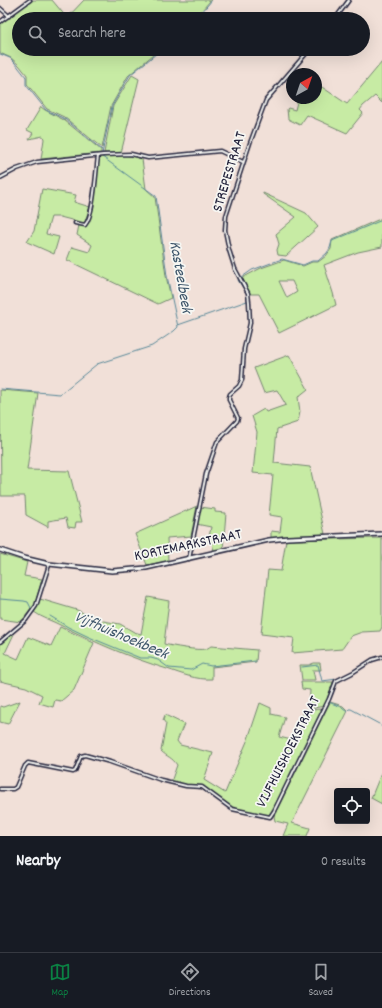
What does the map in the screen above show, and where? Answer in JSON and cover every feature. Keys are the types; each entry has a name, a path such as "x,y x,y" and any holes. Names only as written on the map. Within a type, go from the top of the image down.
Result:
{"street":[{"path":"14,12 30,0"},
{"path":"340,12 349,0"},
{"path":"0,8 8,16"},
{"path":"0,22 12,13"},
{"name":"STREPESTRAAT","path":"189,559 206,474 217,442 237,421 238,418 229,397 230,394 239,386 242,380 244,348 250,323 248,293 233,263 229,250 225,230 226,216 266,100 304,56"},
{"path":"0,178 17,169 31,164 102,155 131,154 148,158 220,151 244,162"},
{"path":"75,223 84,225 88,220 98,156"},
{"name":"KORTEMARKSTRAAT","path":"0,550 49,564 112,571 146,568 271,540 382,534"},
{"path":"0,642 26,620 36,606 49,564"},
{"name":"VIJFHUISHOEKSTRAAT","path":"0,789 16,788 24,768 28,763 73,772 75,771 81,758 85,755 162,780 186,786 202,787 232,809 270,817 336,681 372,660 382,657"}],"green space":[{"path":"33,0 52,0 62,12 16,12"},
{"path":"84,0 211,0 200,12 73,12"},
{"path":"12,15 12,56 152,56 128,76 111,106 102,148 64,117 47,109 27,84 27,75 19,65 11,58 0,53 0,24"},
{"path":"382,62 382,103 375,96 363,106 360,110 363,113 347,133 307,115 300,125 288,119 287,109 295,110 296,104 322,104 322,87 347,104"},
{"path":"132,75 139,79 121,153 104,153 113,106"},
{"path":"41,107 64,120 101,150 101,153 41,159 44,139 43,136 29,139 33,133 27,130"},
{"path":"125,155 142,159 146,189 155,197 166,276 171,298 158,304 67,260 72,247 89,252 92,245 77,235 79,225 86,226 92,212 96,193 99,157"},
{"path":"42,189 76,195 74,202 90,207 83,223 60,217 51,217 46,234 59,237 54,254 27,242 34,231"},
{"path":"263,193 306,213 318,227 286,256 278,255 277,250 279,244 276,234 296,217"},
{"path":"382,218 382,247 358,252 324,265 336,305 279,333 259,294 250,294 242,278 261,268 284,260 303,266 312,262 318,262 326,256 331,249 332,240","holes":["279,281 292,281 297,292 287,298"]},
{"path":"289,355 308,389 298,397 300,412 298,422 277,429 274,463 310,467 325,534 271,539 271,531 280,532 282,517 269,515 273,475 253,473 257,432 252,416 264,409 266,412 286,405 277,390 264,393 254,368"},
{"path":"0,390 38,393 27,470 69,471 82,522 76,522 75,528 68,527 66,518 48,521 48,527 26,515 25,496 1,496"},
{"path":"197,506 191,536 167,538 168,561 147,565 135,534"},
{"path":"200,507 215,509 215,512 226,513 223,549 214,551 212,543 208,542 211,527 196,524"},
{"path":"382,538 382,627 380,631 362,632 351,636 342,649 292,653 294,638 261,634 268,570 281,571 286,540"},
{"path":"0,554 27,562 24,576 42,579 35,604 21,622 0,619"},
{"path":"148,597 169,601 164,644 197,649 206,649 211,646 257,650 256,662 212,667 212,679 195,678 114,650 34,612 40,599 77,610 98,620 120,624 134,632 141,634"},
{"path":"60,627 94,643 74,690 61,701 55,700 53,707 39,703 42,695 26,687 0,681 0,643 12,633 14,634 5,653 18,659 28,637 51,646"},
{"path":"320,663 321,670 313,670 315,680 302,680 300,665 309,665"},
{"path":"301,682 333,682 324,706 309,708 310,690 302,689"},
{"path":"20,701 8,724 0,722 0,706 3,707"},
{"path":"330,702 343,706 348,711 292,823 310,828 307,836 283,836 288,824 275,821 274,816"},
{"path":"260,703 271,708 271,714 285,717 279,737 296,741 304,710 322,709 269,817 234,809 204,787 171,782 177,765 161,751 166,724 163,720 165,715 184,724 177,741 180,745 213,753 204,780 225,793 248,739"},
{"path":"382,771 382,804 371,798"}],"waterway":[{"name":"Kasteelbeek","path":"202,12 212,0"},
{"path":"0,54 10,58 15,63 26,77 26,85 46,110 65,119 102,150"},
{"name":"Kasteelbeek","path":"110,117 112,106 130,75 153,56"},
{"name":"Kasteelbeek","path":"102,154 109,119"},
{"name":"Kasteelbeek","path":"0,389 60,394 97,364 152,346 178,327 167,276 156,196 101,156"},
{"path":"242,277 252,270 282,259 303,265 312,261 318,261 327,253 332,241 382,220"},
{"path":"178,325 247,301 247,294 238,280"},
{"name":"Vijfhuishoekbeek","path":"0,599 28,602 31,608"},
{"name":"Vijfhuishoekbeek","path":"50,616 89,637 140,658 151,658 158,660 169,668 191,670 202,664 211,666 256,661"},
{"name":"Vijfhuishoekbeek","path":"302,667 318,665 322,681 337,679"},
{"name":"Vijfhuishoekbeek","path":"328,702 342,707 347,711 351,709 379,724"}]}
